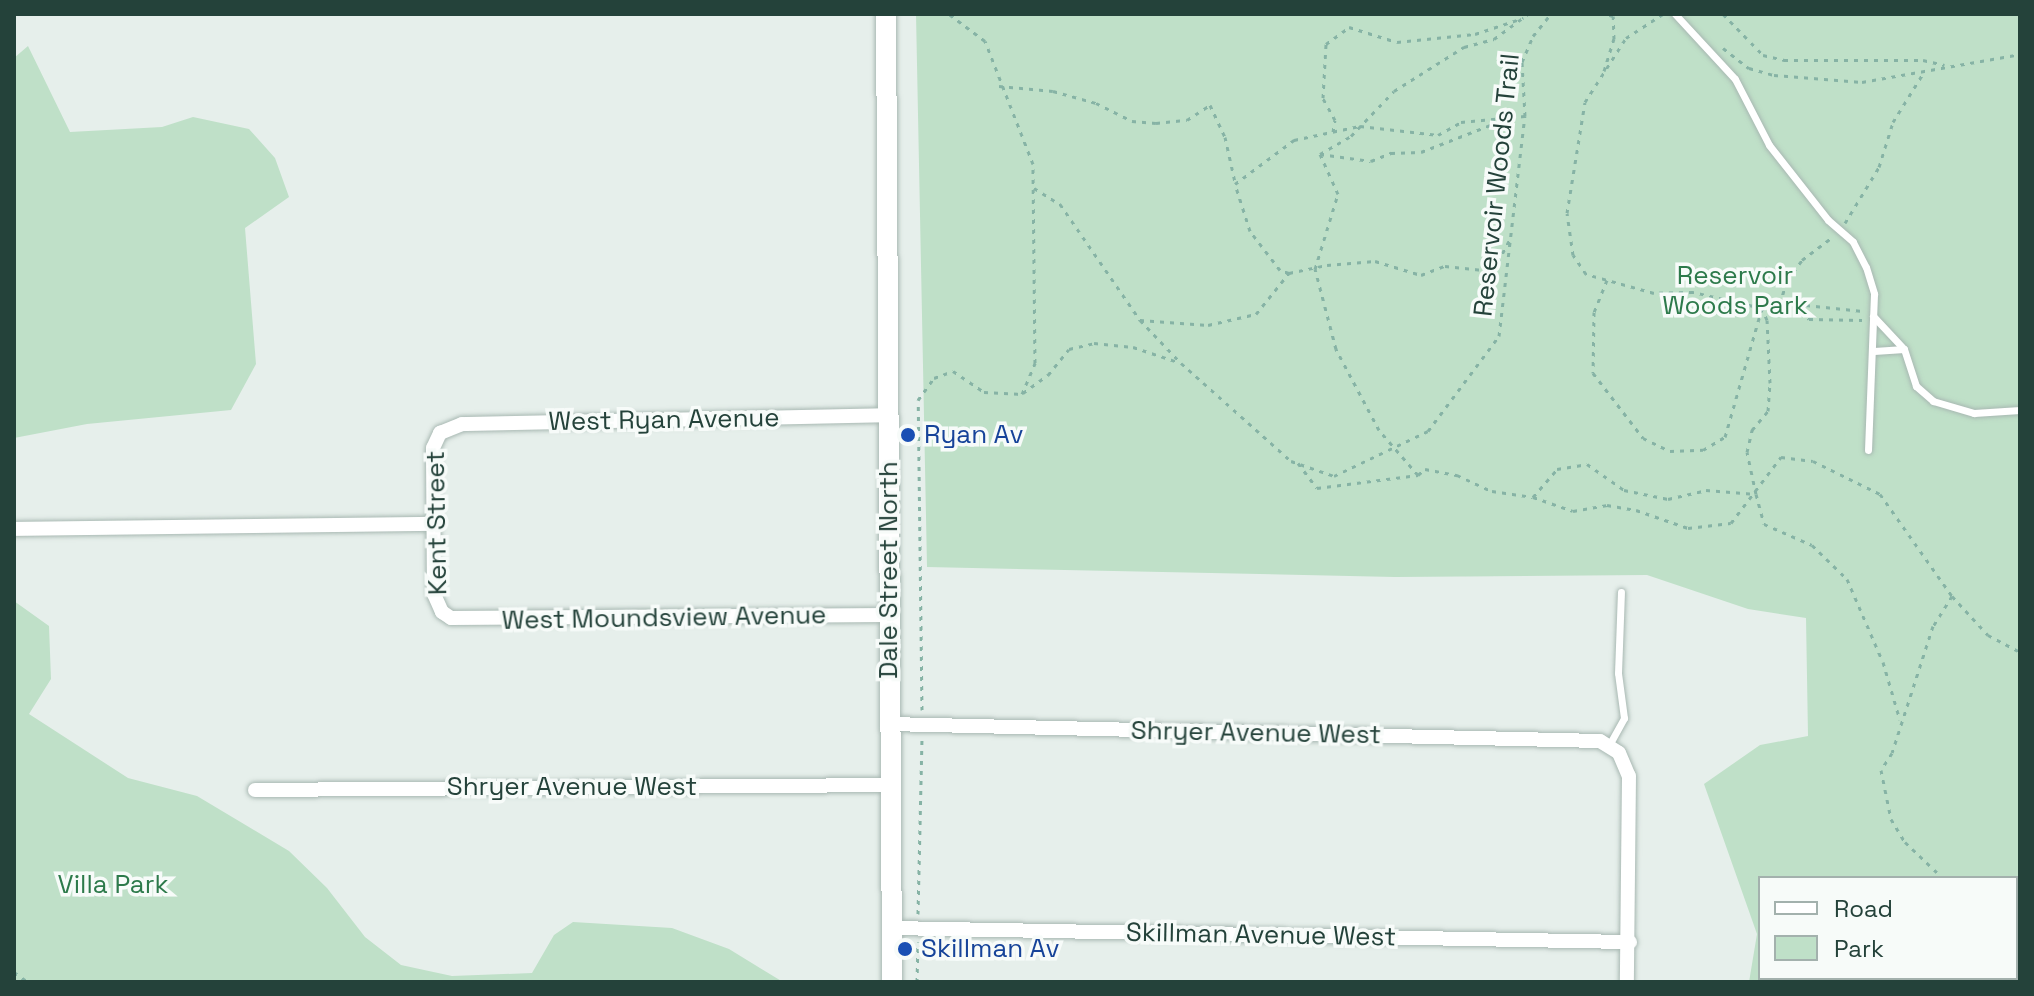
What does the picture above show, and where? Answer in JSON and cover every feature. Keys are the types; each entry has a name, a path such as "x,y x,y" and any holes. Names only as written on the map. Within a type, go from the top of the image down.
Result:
{"main road":[{"name":"Dale Street North","path":"886,14 892,982"}],"street":[{"name":"West Ryan Avenue","path":"440,433 462,424 890,415"},
{"name":"Kent Street","path":"440,433 433,448 432,524 434,594 442,612"},
{"path":"14,529 432,524"},
{"name":"West Moundsview Avenue","path":"442,612 460,620 889,615"},
{"name":"Shryer Avenue West","path":"889,724 1600,741 1614,750"},
{"path":"1614,750 1629,776 1630,942 1627,982"},
{"name":"Shryer Avenue West","path":"255,790 889,785"},
{"name":"Skillman Avenue West","path":"891,928 1630,942"}],"lane":[{"path":"1675,14 1735,79 1769,145 1842,232 1866,267 1874,294 1868,450"},
{"path":"1873,316 1904,349 1916,386 1942,407 1974,413 2020,410"},
{"path":"1874,351 1904,349"},
{"path":"1614,750 1624,718 1618,673 1621,592"}],"path":[{"path":"917,982 922,725 918,400 934,378 953,371 984,392 1022,394 1035,363 1033,164 1018,113 999,86 985,41 949,14"},
{"name":"Reservoir Woods Trail","path":"1034,188 1060,204 1140,320 1181,363 1298,463 1334,476 1428,431 1499,336 1525,116 1522,62 1533,36 1551,14"},
{"path":"1593,91 1614,39 1613,16 1606,14"},
{"path":"1663,14 1626,38 1585,102 1567,213 1573,255 1586,274 1654,293 1693,292 1762,308 1780,304 1855,307 1873,316"},
{"path":"1723,14 1763,55 1784,60 1923,60 1944,65"},
{"path":"1320,154 1360,126 1394,91 1526,15"},
{"path":"1333,132 1335,120 1323,98 1326,44 1349,27 1397,42 1475,34 1526,15"},
{"path":"1713,41 1749,68 1774,75 1862,82 1944,65 2020,54"},
{"path":"1780,304 1787,280 1802,260 1842,232 1852,205 1879,167 1893,122 1925,70"},
{"path":"999,86 1053,91 1144,122 1187,120 1210,105 1225,137 1235,184 1250,231 1280,270 1289,273 1375,261 1421,275 1445,266 1493,271 1511,237"},
{"path":"1320,154 1371,161 1391,153 1421,152 1486,123 1525,116"},
{"path":"1235,184 1294,140 1360,126 1438,135 1461,122 1512,119"},
{"path":"1320,154 1338,194 1315,269 1336,349 1366,410 1396,446 1401,460 1418,475"},
{"path":"1140,320 1208,325 1256,314 1289,273"},
{"path":"1607,279 1594,312 1593,373 1643,438 1670,451 1703,450 1725,437 1762,308"},
{"path":"1794,304 1809,319 1856,322 1873,316"},
{"path":"1762,308 1767,320 1768,411 1752,430 1747,452 1764,524 1812,545 1847,579 1883,662 1900,723"},
{"name":"Reservoir Woods Trail","path":"1022,394 1048,375 1069,349 1094,343 1133,347 1181,363"},
{"path":"1298,463 1317,488 1418,475 1425,469 1457,475 1492,491 1533,497 1573,511 1607,505 1636,510 1688,528 1731,523 1756,494 1781,457 1813,461 1880,494 1952,596 1988,635 2020,652"},
{"path":"1533,497 1557,469 1587,464 1624,490 1668,499 1706,490 1756,494"},
{"path":"1941,876 1905,842 1891,819 1881,770 1933,626 1952,596"},
{"path":"14,972 28,982"}],"green space":[{"name":"Reservoir Woods Park","path":"916,14 2020,14 2020,982 1749,982 1757,934 1704,784 1760,745 1808,736 1806,618 1748,609 1647,575 1395,577 927,567"},
{"path":"28,46 70,132 162,127 193,117 249,129 275,158 289,197 245,228 256,364 231,410 87,424 14,438 14,58"},
{"name":"Villa Park","path":"14,601 49,626 51,679 29,714 128,778 197,796 289,851 327,888 365,937 401,965 452,976 532,973 554,935 573,922 672,928 729,949 783,982 14,982"}],"place":[{"name":"Ryan Av","path":"908,435"},
{"name":"Skillman Av","path":"905,949"}]}
